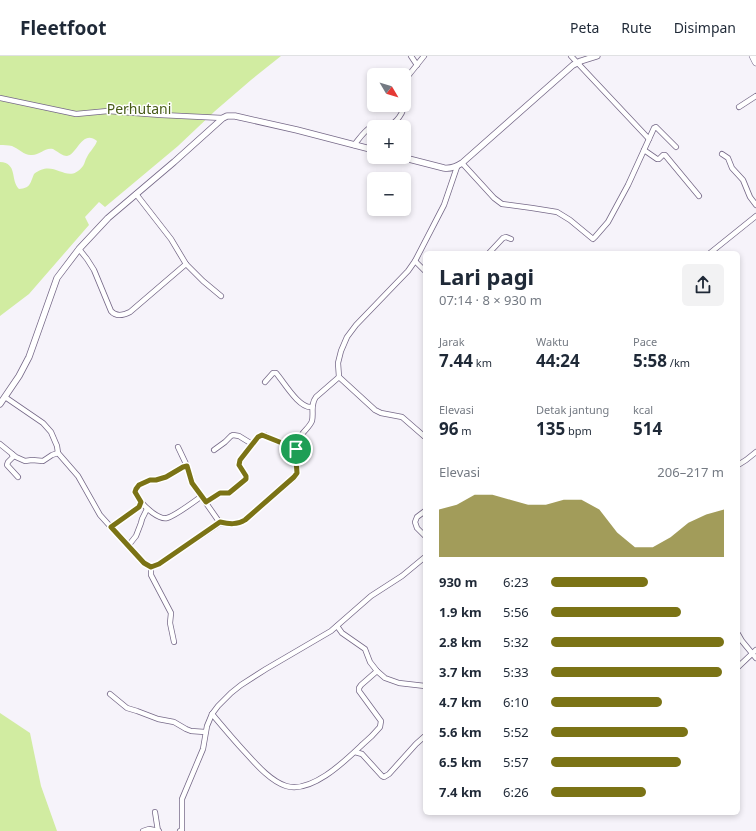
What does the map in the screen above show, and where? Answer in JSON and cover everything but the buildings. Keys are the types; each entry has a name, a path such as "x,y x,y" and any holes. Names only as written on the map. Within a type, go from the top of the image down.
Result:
{"highway":[{"path":"753,56 756,62"}],"street":[{"path":"411,56 417,65"},
{"path":"411,72 424,56"},
{"path":"571,56 649,139"},
{"path":"411,160 444,168 460,165 566,71 577,63 597,56"},
{"path":"739,107 756,96"},
{"path":"0,98 76,114 108,111 223,118"},
{"path":"354,145 367,130 375,126 388,126 396,120 402,112"},
{"path":"0,404 19,376 28,357 57,278 79,249 103,222 223,118 227,116 235,116 367,148"},
{"path":"460,165 502,204 557,212 570,220 593,239 608,222 628,185 654,128 656,127 676,147"},
{"path":"644,150 657,159 665,155 699,196"},
{"path":"722,154 728,158 732,168 743,180 750,197 756,205"},
{"path":"423,434 402,417 381,413 375,410 339,377 338,363 344,344 351,331 408,271 415,261 444,205 460,165"},
{"path":"136,194 171,238 186,264 203,282 221,296"},
{"path":"712,251 756,216"},
{"path":"491,251 503,238 506,237 511,239"},
{"path":"79,249 90,263 113,314 117,315 130,312 186,264"},
{"path":"415,261 423,267"},
{"path":"265,382 274,373 276,373 300,403 307,407 312,407"},
{"path":"151,567 159,564 220,522 233,524 245,520 294,477 297,473 296,449 299,438 312,422 313,403 316,397 339,377"},
{"path":"5,397 48,428 54,439 58,453 78,476 100,515 144,563 151,567"},
{"path":"214,450 233,435 239,436 252,444"},
{"path":"206,502 220,493 229,493 246,479 246,476 239,463 258,437 262,435 296,449"},
{"path":"0,444 22,461 41,461 58,453"},
{"path":"178,447 187,466 192,483 220,522"},
{"path":"740,464 756,452"},
{"path":"12,454 13,457 7,465 18,477"},
{"path":"187,466 166,477 150,480 139,485 135,492 147,509 161,517 168,518 202,496"},
{"path":"111,527 139,507 141,502"},
{"path":"128,546 136,536 147,509"},
{"path":"423,512 417,517 415,522 417,528 423,534"},
{"path":"182,831 182,799 203,749 207,726 212,714 223,700 241,685 326,634 371,596 402,576 423,559"},
{"path":"151,567 151,574 171,613 170,623 174,642"},
{"path":"337,626 342,633 365,649 370,662 376,671 385,678 399,684 423,686"},
{"path":"740,636 754,652 756,658"},
{"path":"740,665 754,652"},
{"path":"212,714 226,732 270,777 282,785 287,786 298,787 310,784 333,770 355,752 379,729 382,723 380,719 359,691 361,685 376,671"},
{"path":"110,694 128,708 158,719 174,722 191,731 205,732"},
{"path":"355,752 362,754 384,777 390,774 423,738"},
{"path":"143,831 149,829 158,831 155,812"}],"green space":[{"name":"Perhutani","path":"0,56 281,56 251,80 178,146 105,207 99,202 85,217 89,225 29,294 0,316 0,162 6,163 12,169 16,185 19,189 26,188 30,184 34,174 41,170 48,169 72,174 77,172 83,166 86,158 97,141 92,138 87,138 71,155 67,156 53,149 45,150 35,155 29,155 12,146 0,145"},
{"path":"0,713 30,733 41,786 57,831 0,831"}],"route":[{"path":"265,435 275,441 296,449 296,475 245,520 233,524 220,522 159,564 151,567 144,563 111,527 139,507 141,502 135,492 139,485 147,481 166,477 187,466 192,483 206,502 220,493 229,493 246,479 246,476 239,463 258,437 265,435"}]}
